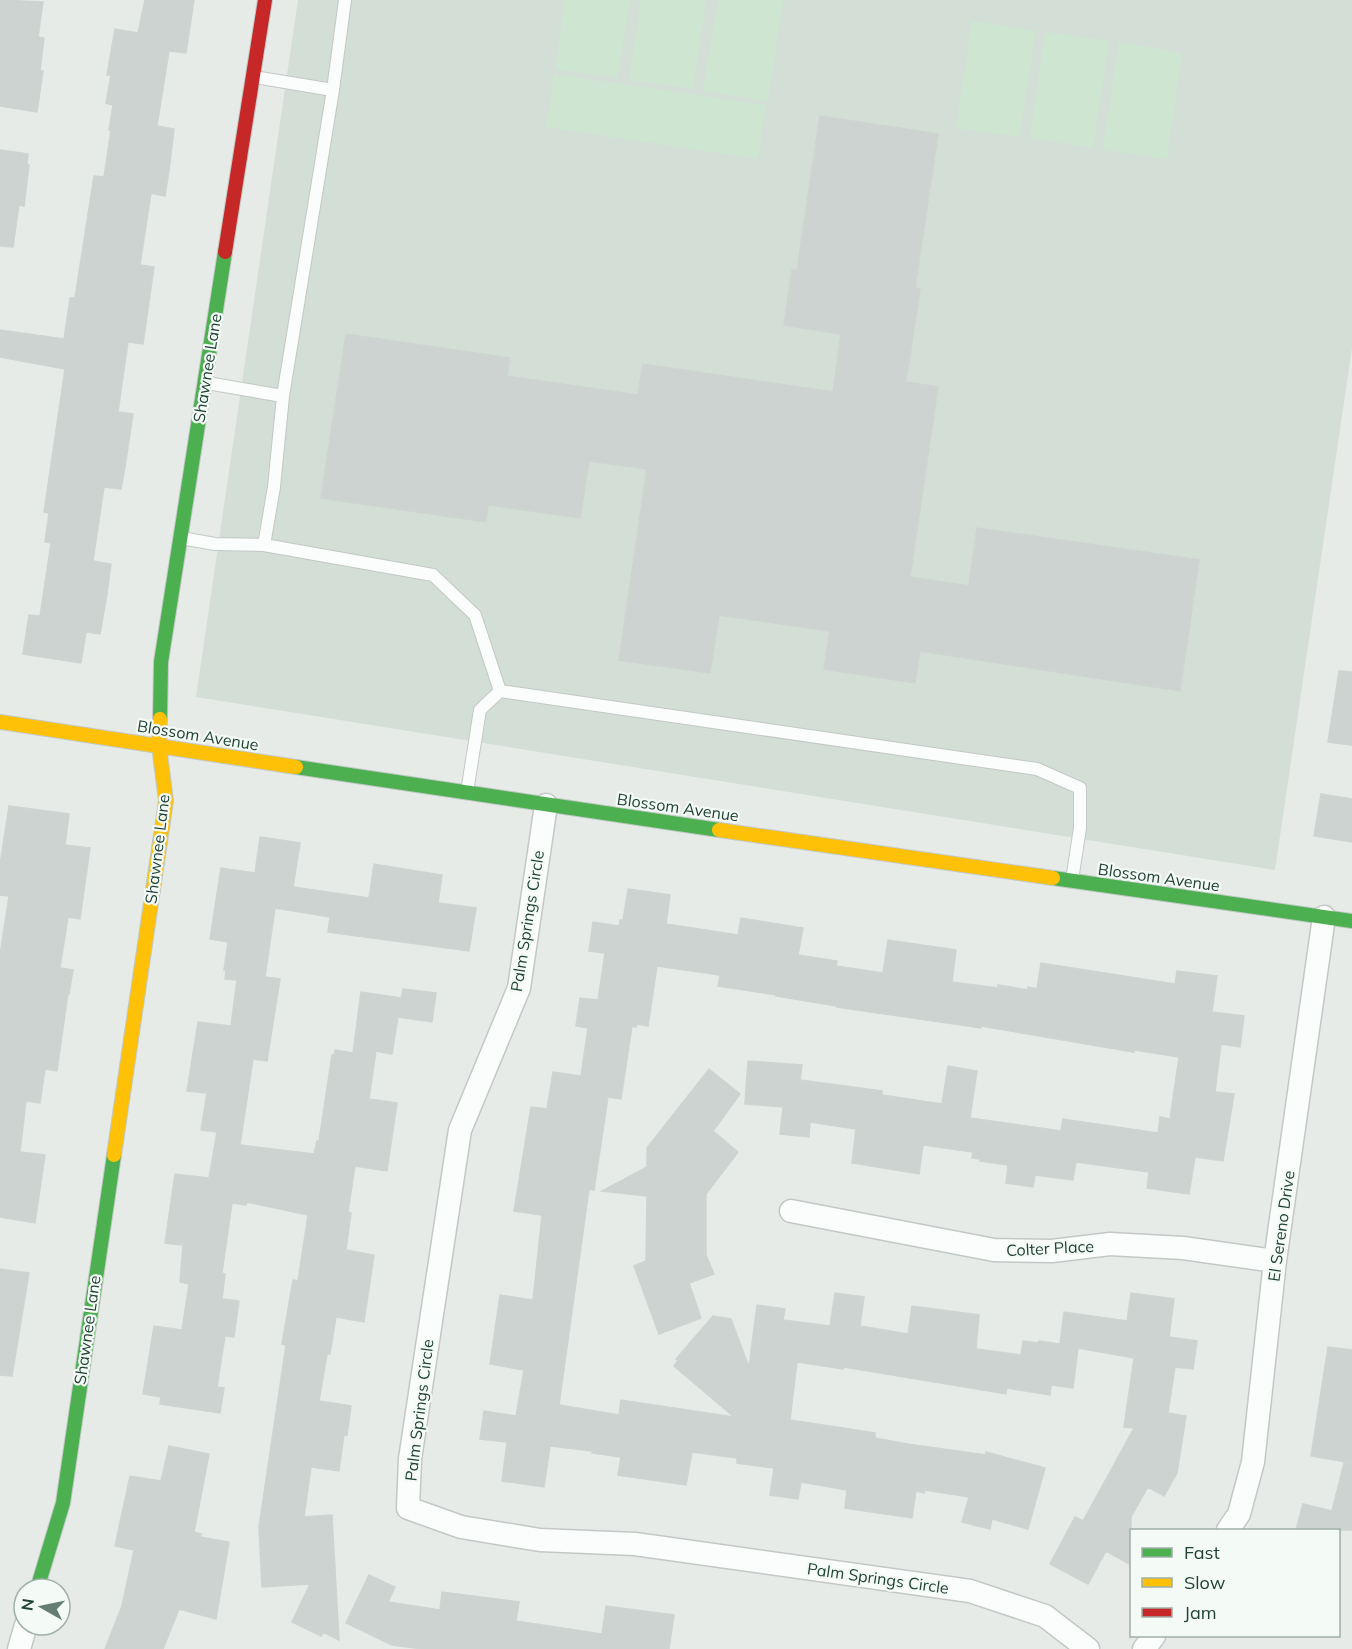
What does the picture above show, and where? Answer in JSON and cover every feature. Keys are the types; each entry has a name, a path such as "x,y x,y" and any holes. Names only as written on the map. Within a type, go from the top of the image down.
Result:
{"street":[{"name":"Shawnee Lane","path":"41,1577 63,1503 166,801 159,746 161,663 265,0"},
{"name":"Blossom Avenue","path":"0,722 546,805 1352,921"},
{"name":"Palm Springs Circle","path":"546,805 519,988 460,1130 410,1459 408,1508 461,1527 540,1540 635,1544 970,1591 1046,1616 1088,1649"},
{"name":"El Sereno Drive","path":"1229,1529 1239,1514 1253,1462 1275,1261 1324,917"},
{"name":"Colter Place","path":"791,1211 994,1250 1052,1251 1110,1244 1183,1248 1275,1261"}],"lane":[{"path":"264,545 274,487 283,396 333,90 345,0"},
{"path":"253,76 333,90"},
{"path":"205,382 283,396"},
{"path":"180,538 215,544 264,545 433,575 475,615 500,691"},
{"path":"467,792 480,710 500,691"},
{"path":"500,691 1037,769 1080,788 1080,828 1071,881"}],"shaded area":[{"path":"298,0 1352,0 1352,348 1275,870 196,697"}],"green space":[{"path":"565,0 630,0 618,78 555,69"},
{"path":"641,0 706,0 693,89 629,80"},
{"path":"718,0 783,0 768,101 703,91"},
{"path":"972,21 1036,31 1019,137 956,128"},
{"path":"1045,32 1109,41 1093,148 1030,138"},
{"path":"1119,42 1182,53 1167,159 1103,150"},
{"path":"554,74 766,105 758,159 546,127"}],"building":[{"path":"0,0 43,2 38,37 44,38 40,71 43,71 37,112 0,106"},
{"path":"145,0 194,0 186,53 169,51 157,126 174,129 170,163 165,196 151,193 140,265 154,267 143,344 128,342 118,412 133,414 121,489 104,487 93,561 111,564 100,634 86,632 81,663 23,654 29,615 40,616 51,543 45,542 49,513 44,512 65,369 0,357 0,330 64,339 70,298 75,298 94,176 104,177 113,105 106,103 111,75 107,75 115,29 138,33"},
{"path":"820,116 938,134 915,288 920,289 906,382 938,387 910,577 969,586 977,528 1199,560 1180,691 920,651 915,683 824,669 830,631 719,615 710,673 619,660 647,469 589,461 580,518 488,505 486,522 321,498 346,334 510,358 507,376 638,395 643,364 833,392 841,334 784,325 792,270 797,270"},
{"path":"0,150 28,154 27,165 29,165 24,206 19,205 13,247 0,246"},
{"path":"1339,671 1352,672 1352,745 1328,742"},
{"path":"1321,794 1352,799 1352,842 1314,836"},
{"path":"9,806 69,814 65,845 90,848 80,919 68,917 60,968 73,970 57,1071 45,1069 40,1103 26,1101 20,1152 45,1155 35,1223 0,1217 0,955 9,896 0,895 0,865"},
{"path":"260,837 300,843 293,887 369,898 374,864 442,875 438,903 476,908 469,951 328,932 330,917 275,908 265,977 280,979 267,1061 253,1059 240,1145 314,1154 317,1141 319,1141 332,1055 335,1050 353,1053 361,992 401,998 392,1054 376,1051 369,1099 397,1103 387,1171 355,1166 348,1212 351,1213 346,1250 374,1255 364,1322 336,1317 319,1401 351,1406 347,1435 344,1434 339,1471 311,1467 304,1517 332,1515 339,1640 323,1632 321,1636 292,1622 310,1584 262,1587 259,1527 286,1345 282,1344 293,1280 298,1281 308,1215 247,1202 246,1205 232,1203 222,1273 225,1274 222,1299 239,1301 234,1337 225,1336 217,1387 224,1388 220,1413 160,1404 161,1397 143,1394 154,1326 182,1330 189,1284 180,1282 183,1245 165,1243 175,1174 209,1178 217,1132 201,1130 207,1093 187,1091 198,1022 231,1026 237,980 225,979 228,942 210,939 221,868 255,873"},
{"path":"628,889 670,895 666,924 738,935 741,918 803,928 798,955 837,961 836,966 883,973 888,940 956,950 952,982 998,988 998,985 1028,990 1028,987 1037,989 1041,963 1175,984 1177,971 1217,976 1212,1012 1244,1016 1240,1047 1221,1044 1215,1092 1234,1094 1223,1161 1195,1157 1189,1194 1147,1188 1149,1172 1076,1162 1073,1180 1035,1175 1033,1187 1006,1183 1008,1165 980,1161 980,1159 972,1158 973,1152 923,1145 919,1174 852,1163 856,1129 810,1122 809,1137 780,1134 783,1107 745,1104 748,1061 802,1065 800,1080 882,1091 882,1095 942,1104 948,1066 977,1071 970,1118 1061,1131 1063,1119 1158,1133 1160,1117 1170,1119 1179,1057 1134,1050 1134,1052 981,1026 981,1028 837,1007 718,986 720,975 657,966 648,1026 637,1024 636,1027 632,1026 621,1099 608,1097 594,1190 589,1189 559,1405 619,1415 621,1400 734,1417 674,1366 678,1360 676,1359 713,1316 731,1319 749,1367 757,1305 785,1309 783,1320 830,1326 835,1293 864,1297 860,1326 908,1334 912,1306 979,1315 976,1349 1021,1355 1023,1341 1060,1344 1064,1312 1127,1321 1131,1293 1174,1299 1169,1337 1197,1341 1193,1369 1175,1367 1168,1413 1186,1416 1177,1473 1164,1496 1148,1487 1131,1517 1130,1564 1106,1551 1088,1584 1050,1564 1075,1517 1083,1521 1134,1428 1124,1427 1134,1358 1078,1348 1073,1388 1051,1385 1050,1395 1007,1388 1006,1394 844,1367 843,1369 797,1362 790,1420 875,1433 875,1438 907,1444 986,1455 986,1452 1045,1468 1028,1529 992,1519 990,1529 962,1522 969,1497 925,1490 924,1493 916,1491 912,1518 845,1508 847,1490 801,1482 798,1499 770,1495 774,1468 737,1463 737,1458 692,1452 686,1485 618,1475 621,1457 550,1446 544,1487 502,1481 507,1442 480,1439 484,1411 516,1416 524,1370 490,1364 500,1295 533,1300 542,1215 514,1211 531,1107 547,1109 553,1072 581,1076 588,1028 576,1026 580,998 598,1000 605,953 589,951 593,922 619,926 620,920 623,920"},
{"path":"403,989 436,993 432,1022 398,1017"},
{"path":"709,1069 740,1094 713,1131 738,1152 706,1194 706,1255 714,1274 689,1283 701,1318 659,1334 634,1266 646,1261 647,1196 602,1191 647,1167 647,1148"},
{"path":"0,1269 29,1273 12,1376 0,1375"},
{"path":"1328,1347 1352,1350 1352,1463 1311,1456"},
{"path":"169,1446 209,1454 194,1532 201,1534 200,1537 229,1542 216,1619 179,1609 163,1649 105,1649 122,1606 134,1550 115,1546 130,1476 161,1481"},
{"path":"1344,1463 1352,1464 1352,1530 1296,1529 1303,1504 1332,1511"},
{"path":"369,1575 395,1587 388,1602 440,1610 442,1592 519,1602 516,1621 602,1634 606,1606 674,1615 669,1649 423,1649 392,1645 346,1623"}],"traffic: fast":[{"path":"160,719 161,662 225,252"},
{"path":"296,767 719,830"},
{"path":"1053,878 1352,921"},
{"path":"41,1577 63,1503 114,1155"}],"traffic: slow":[{"path":"114,1155 166,801 159,746 160,719"},
{"path":"0,722 296,767"},
{"path":"719,830 1053,878"}],"traffic: jam":[{"path":"225,252 265,0"}]}
